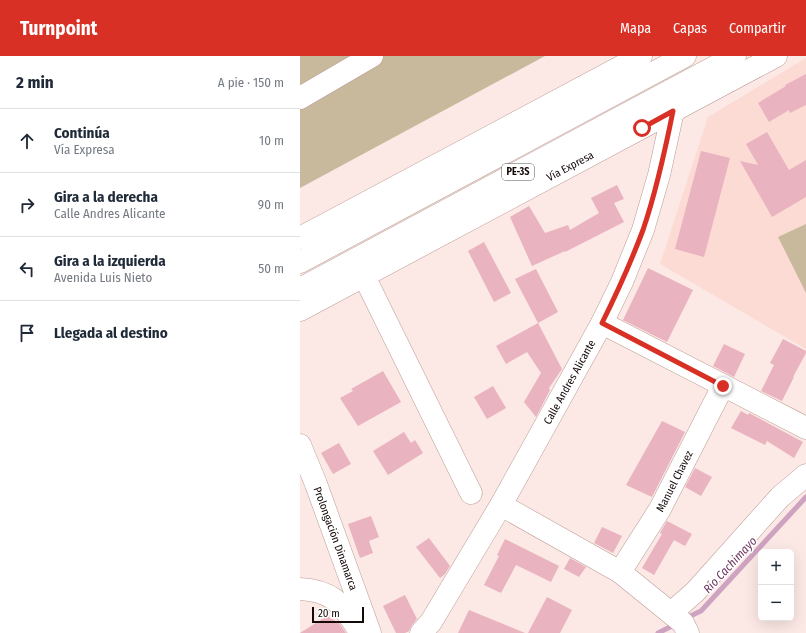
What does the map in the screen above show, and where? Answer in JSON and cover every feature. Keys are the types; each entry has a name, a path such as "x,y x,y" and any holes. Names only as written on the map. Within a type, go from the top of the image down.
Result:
{"main road":[{"path":"300,98 372,56"},
{"path":"300,238 641,56"},
{"path":"610,73 685,56"},
{"name":"PE-3S","path":"300,262 685,56"},
{"name":"Vía Expresa","path":"300,289 735,56"},
{"name":"Vía Expresa","path":"300,310 776,56"},
{"path":"642,128 696,77"},
{"name":"Calle Andres Alicante","path":"421,633 431,622 501,506 602,323 622,282 643,230 659,174 673,111"},
{"path":"394,212 445,161"},
{"path":"405,233 476,216"},
{"path":"364,276 471,493"},
{"path":"602,323 806,428"},
{"name":"Manuel Chavez","path":"620,572 660,508 723,386"},
{"name":"Prolongación Dinamarca","path":"300,445 316,484 370,633"},
{"path":"501,506 620,572 680,625 695,592 780,496 806,475"},
{"path":"300,589 314,590 331,597 343,607 361,633"}],"shaded area":[{"path":"300,56 545,56 300,188"},
{"path":"806,58 806,349 660,264 708,117"},
{"path":"806,224 806,293 778,237"}],"building":[{"path":"806,74 806,105 790,113 789,110 769,122 758,103 786,86 785,85"},
{"path":"767,132 789,170 806,160 806,197 772,217 740,161 758,165 746,144"},
{"path":"701,151 730,158 704,257 675,249"},
{"path":"617,185 624,199 614,203 624,222 565,252 532,266 510,217 529,206 545,233 568,225 570,230 599,213 591,198"},
{"path":"484,242 511,293 494,302 468,251"},
{"path":"648,268 693,290 667,342 623,320"},
{"path":"536,269 558,312 538,323 515,279"},
{"path":"538,323 562,369 549,388 550,390 536,417 524,402 541,373 527,352 506,364 496,346"},
{"path":"783,339 806,351 806,353 782,401 761,391 774,365 770,363"},
{"path":"724,344 745,354 734,377 713,366"},
{"path":"383,371 401,402 358,426 340,398 353,391 351,389"},
{"path":"493,386 506,408 487,419 474,397"},
{"path":"741,411 748,415 749,413 803,442 794,458 767,441 765,445 731,428"},
{"path":"662,421 685,432 652,497 626,485"},
{"path":"404,432 411,443 415,440 423,453 388,475 373,451"},
{"path":"339,443 351,464 333,474 321,453"},
{"path":"695,468 712,477 701,496 685,487"},
{"path":"371,516 379,537 369,541 373,553 360,558 348,524"},
{"path":"667,521 692,534 685,546 674,540 654,575 642,568 662,534 660,533"},
{"path":"602,527 622,536 613,553 594,543"},
{"path":"429,538 450,566 445,574 440,578 416,547"},
{"path":"505,539 559,566 551,582 516,565 501,593 484,585 499,556 497,555"},
{"path":"570,558 586,567 579,577 564,569"},
{"path":"405,595 417,619 409,631 405,633 396,633 383,606"},
{"path":"547,597 572,610 560,633 528,633"},
{"path":"469,610 525,633 458,633"},
{"path":"327,616 339,623 346,633 300,633"}],"waterway":[{"name":"Río Cachimayo","path":"686,618 701,611 806,497"},
{"name":"Río Cachimayo","path":"658,633 676,624"}],"route":[{"path":"642,128 673,111 659,174 643,230 622,282 602,323 723,386"}]}
